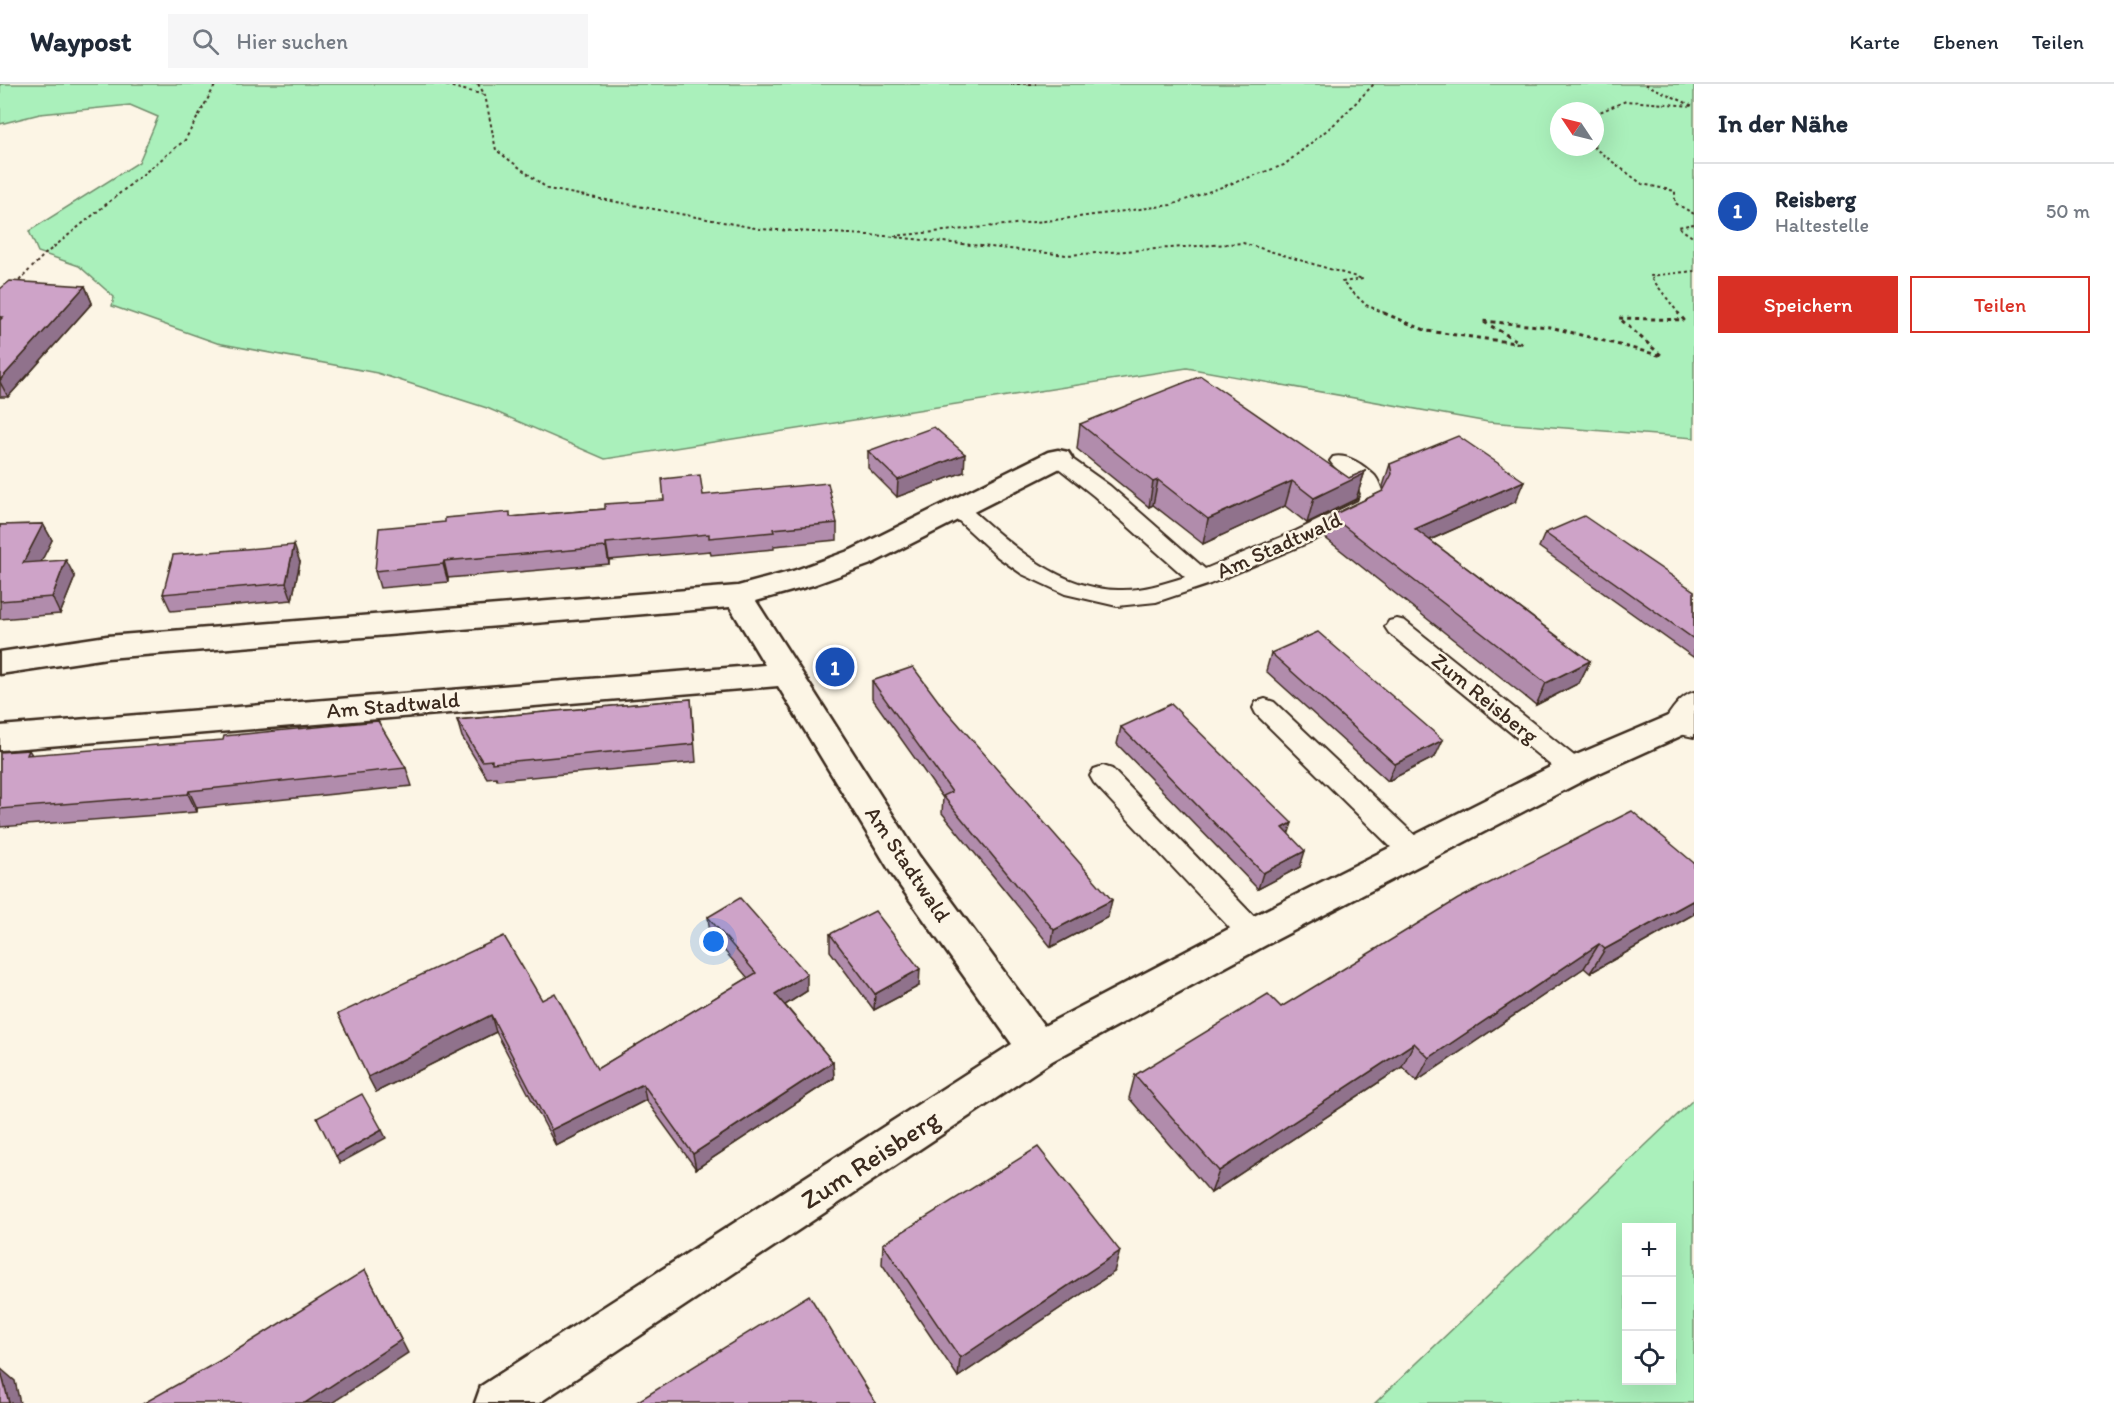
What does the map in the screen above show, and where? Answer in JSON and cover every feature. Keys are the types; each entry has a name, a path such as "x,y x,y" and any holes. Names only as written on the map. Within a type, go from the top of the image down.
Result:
{"street":[{"name":"Am Stadtwald","path":"0,663 107,647 738,596 803,578 861,557 1058,458"},
{"name":"Am Stadtwald","path":"738,596 906,866 1038,1049"},
{"name":"Am Stadtwald","path":"0,738 786,674"},
{"name":"Zum Reisberg","path":"498,1403 1038,1049 1413,851 1574,770 1688,718"}],"lane":[{"name":"Am Stadtwald","path":"1058,458 1102,491 1202,579"},
{"name":"Am Stadtwald","path":"957,508 1006,552 1030,569 1073,589 1117,598 1156,594 1202,579 1304,536 1367,505 1372,494 1367,480 1340,461"},
{"name":"Zum Reisberg","path":"1397,627 1574,770"},
{"path":"1265,708 1413,851"},
{"path":"1103,776 1252,934"}],"path":[{"path":"15,285 44,255 185,140 216,84"},
{"path":"440,84 485,95"},
{"path":"478,84 485,95 496,150 548,189 760,229 885,236 1067,255 1243,243 1363,279 1342,282 1366,304 1427,331 1523,344 1482,321 1550,327 1662,356 1619,318 1684,320 1650,276 1694,271"},
{"path":"1011,84 1036,84"},
{"path":"885,236 1055,220 1171,205 1284,165 1338,122 1374,84"},
{"path":"1604,110 1626,101 1693,106 1645,84"},
{"path":"1604,155 1642,184 1675,191 1675,203 1694,214"},
{"path":"1694,224 1678,227 1694,238"}],"green space":[{"path":"0,84 1694,84 1694,438 1488,422 1187,368 605,459 487,408 377,373 217,343 112,306 114,297 79,266 38,252 29,231 139,162 158,117 130,105 40,114 0,124"},
{"path":"1694,1099 1694,1403 1375,1403"}],"building":[{"path":"10,281 85,286 0,380 0,320 3,317 0,317 0,289"},
{"path":"1201,376 1349,478 1365,471 1364,474 1314,498 1292,481 1208,519 1158,480 1153,482 1080,424"},
{"path":"934,427 965,454 898,480 868,451"},
{"path":"1458,436 1524,481 1415,529 1590,661 1546,683 1331,516 1383,491 1392,474 1390,464"},
{"path":"700,475 703,495 828,483 837,523 709,538 709,534 606,543 606,547 444,561 443,564 375,571 379,528 445,522 445,518 510,512 510,517 605,509 605,504 664,500 662,479"},
{"path":"1584,516 1694,591 1694,639 1545,533"},
{"path":"43,524 23,563 66,560 52,597 0,601 0,525"},
{"path":"294,545 286,583 163,594 173,555"},
{"path":"1318,632 1443,740 1395,764 1271,653"},
{"path":"913,667 939,702 1112,900 1054,930 943,796 952,792 872,681"},
{"path":"691,699 694,744 492,763 492,760 482,761 457,720"},
{"path":"1171,704 1292,823 1283,828 1305,851 1263,873 1121,727"},
{"path":"378,721 406,768 189,791 188,794 0,809 0,752 29,750 27,755 223,740 224,736"},
{"path":"1632,811 1694,863 1694,900 1605,949 1599,944 1429,1058 1414,1043 1219,1171 1135,1075 1268,994 1281,1007 1458,899"},
{"path":"740,898 807,974 775,994 833,1062 693,1154 643,1084 551,1130 491,1015 368,1077 338,1014 504,936 542,1000 555,993 597,1069 756,973 708,917"},
{"path":"875,911 920,969 875,994 830,934"},
{"path":"362,1094 382,1130 336,1156 317,1118"},
{"path":"1038,1147 1120,1251 960,1358 883,1244"},
{"path":"365,1270 401,1340 305,1403 144,1403 221,1360"},
{"path":"809,1295 876,1403 635,1403"},
{"path":"0,1368 9,1403 0,1403"}],"place":[{"name":"Reisberg","path":"835,667"}]}
